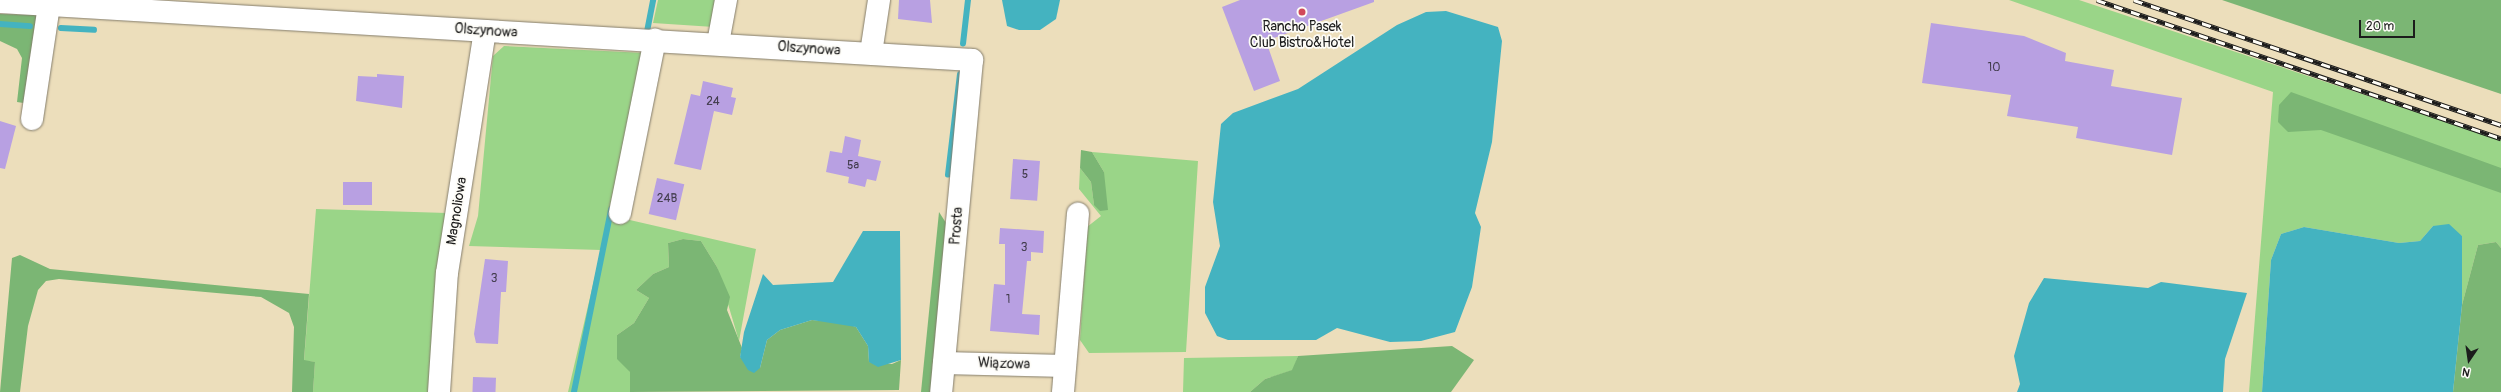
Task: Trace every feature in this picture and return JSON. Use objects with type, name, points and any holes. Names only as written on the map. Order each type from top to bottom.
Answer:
[{"type":"street","points":[[718,43],[726,0]]},
{"type":"street","points":[[871,53],[879,0]]},
{"type":"street","name":"Olszynowa","points":[[0,2],[485,31],[718,43],[972,60]]},
{"type":"street","points":[[32,119],[49,5]]},
{"type":"street","name":"Magnoliowa","points":[[439,392],[447,273],[485,31]]},
{"type":"street","points":[[620,213],[649,39]]},
{"type":"street","name":"Prosta","points":[[941,392],[972,60]]},
{"type":"street","points":[[1063,392],[1078,214]]},
{"type":"street","name":"Wiązowa","points":[[944,362],[1065,366]]},
{"type":"green space","points":[[658,0],[719,0],[714,27],[653,23]]},
{"type":"green space","points":[[2009,0],[2079,0],[2501,140],[2501,248],[2496,242],[2478,245],[2462,305],[2462,236],[2433,226],[2420,241],[2399,243],[2304,227],[2281,234],[2271,260],[2262,392],[2249,392],[2273,92]]},
{"type":"green space","points":[[2222,0],[2501,0],[2501,94]]},
{"type":"green space","points":[[0,14],[41,15],[30,104],[17,102],[22,58],[17,49],[0,41]]},
{"type":"green space","points":[[504,46],[645,53],[608,215],[756,249],[739,341],[717,267],[701,241],[683,239],[668,243],[669,267],[653,274],[636,290],[649,298],[634,323],[617,335],[630,372],[630,392],[568,392],[601,250],[469,246],[478,216],[493,56]]},
{"type":"green space","points":[[2291,92],[2501,168],[2501,193],[2321,130],[2288,132],[2278,122],[2279,105]]},
{"type":"green space","points":[[1081,150],[1092,152],[1104,172],[1108,210],[1100,211],[1094,205],[1091,182],[1080,168]]},
{"type":"green space","points":[[1092,152],[1198,161],[1186,352],[1089,353],[1080,340],[1087,227],[1101,216],[1079,189],[1080,168],[1091,182],[1094,205],[1104,172]]},
{"type":"green space","points":[[316,209],[447,213],[431,392],[313,392],[315,362],[304,361]]},
{"type":"green space","points":[[939,212],[948,226],[933,392],[921,392]]},
{"type":"green space","points":[[683,239],[701,241],[717,267],[730,297],[727,310],[742,348],[740,357],[760,368],[767,340],[780,330],[812,320],[845,323],[856,327],[868,346],[869,362],[892,364],[901,360],[899,390],[630,392],[630,372],[617,359],[617,335],[634,323],[649,298],[636,290],[653,274],[669,267],[668,243]]},
{"type":"green space","points":[[2496,242],[2501,248],[2501,392],[2453,392],[2462,305],[2478,245]]},
{"type":"green space","points":[[20,255],[50,269],[309,294],[304,360],[315,362],[313,392],[292,392],[294,327],[289,313],[261,297],[59,279],[46,281],[38,290],[28,326],[20,392],[0,392],[12,258]]},
{"type":"green space","points":[[1452,346],[1474,360],[1451,392],[1250,392],[1265,379],[1292,370],[1298,356]]},
{"type":"green space","points":[[1298,356],[1293,370],[1265,379],[1250,392],[1183,392],[1184,358]]},
{"type":"water","points":[[1002,0],[1060,0],[1056,19],[1040,30],[1019,30],[1007,26]]},
{"type":"water","points":[[1446,11],[1498,27],[1502,41],[1492,142],[1475,213],[1481,227],[1472,287],[1455,332],[1421,341],[1390,342],[1337,328],[1316,340],[1228,340],[1217,336],[1205,313],[1205,287],[1220,246],[1213,202],[1221,124],[1233,113],[1298,89],[1397,25],[1426,12]]},
{"type":"water","points":[[2449,224],[2462,236],[2462,305],[2453,392],[2262,392],[2271,260],[2281,234],[2304,227],[2399,243],[2420,241],[2433,226]]},
{"type":"water","points":[[863,231],[900,231],[901,360],[878,367],[869,362],[868,346],[856,327],[812,320],[780,330],[767,340],[760,368],[754,373],[748,370],[740,357],[744,332],[763,274],[773,285],[833,282]]},
{"type":"water","points":[[2044,278],[2148,288],[2161,282],[2247,293],[2225,359],[2223,392],[2017,392],[2020,384],[2014,356],[2029,303]]},
{"type":"building","points":[[899,0],[930,0],[932,23],[898,19]]},
{"type":"building","points":[[1240,0],[1374,0],[1374,2],[1266,41],[1280,81],[1254,91],[1222,7]]},
{"type":"building","points":[[1931,23],[2024,36],[2066,53],[2065,61],[2114,70],[2111,86],[2182,98],[2172,155],[2076,138],[2078,127],[2007,116],[2011,95],[1922,83]]},
{"type":"building","points":[[377,74],[404,76],[402,108],[356,101],[358,76],[377,77]]},
{"type":"building","points":[[703,81],[733,88],[731,97],[736,98],[732,115],[714,111],[701,170],[674,164],[691,94],[700,96]]},
{"type":"building","points":[[0,121],[16,126],[5,169],[0,168]]},
{"type":"building","points":[[845,136],[861,140],[858,156],[881,161],[876,181],[867,179],[865,187],[848,183],[849,177],[826,172],[830,151],[842,153]]},
{"type":"building","points":[[1013,159],[1040,161],[1037,201],[1010,199]]},
{"type":"building","points":[[657,178],[684,184],[676,220],[649,214]]},
{"type":"building","points":[[343,182],[372,182],[372,205],[343,205]]},
{"type":"building","points":[[1000,228],[1044,231],[1043,253],[1031,252],[1031,261],[1027,261],[1022,314],[1040,315],[1039,335],[990,331],[994,284],[1005,285],[1005,244],[999,244]]},
{"type":"building","points":[[485,259],[508,261],[506,292],[501,292],[498,344],[476,343],[474,334]]},
{"type":"building","points":[[473,377],[496,378],[495,392],[472,392]]},
{"type":"waterway","points":[[646,37],[653,0]]},
{"type":"waterway","points":[[963,44],[968,0]]},
{"type":"waterway","points":[[0,24],[30,26]]},
{"type":"waterway","points":[[61,28],[94,30]]},
{"type":"waterway","points":[[948,175],[960,75]]},
{"type":"waterway","points":[[574,392],[611,210]]},
{"type":"railway","points":[[2097,0],[2501,138]]},
{"type":"railway","points":[[2134,0],[2501,125]]},
{"type":"place","name":"Rancho Pasek Club Bistro&Hotel","points":[[1302,12]]}]
